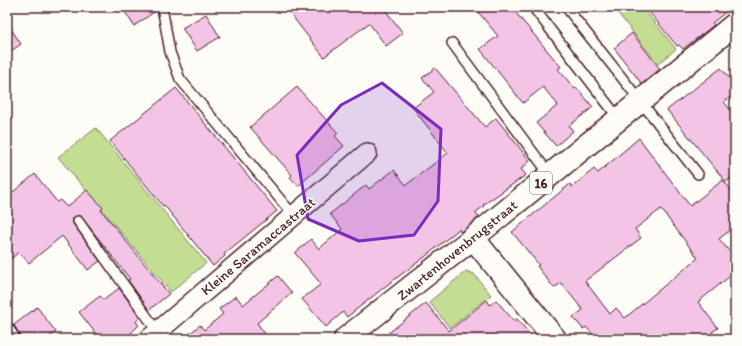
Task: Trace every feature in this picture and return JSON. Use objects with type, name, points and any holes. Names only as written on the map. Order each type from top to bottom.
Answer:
[{"type":"main road","name":"Zwartenhovenbrugstraat","points":[[345,339],[473,238],[735,24]]},
{"type":"main road","points":[[473,238],[555,339]]},
{"type":"street","name":"Kleine Saramaccastraat","points":[[153,335],[367,153]]},
{"type":"lane","points":[[162,7],[170,52],[180,79],[294,216]]},
{"type":"lane","points":[[533,7],[619,119]]},
{"type":"lane","points":[[566,7],[698,174]]},
{"type":"lane","points":[[452,43],[550,175]]},
{"type":"lane","points":[[78,221],[153,335]]},
{"type":"lane","points":[[7,326],[16,339]]},
{"type":"highlighted area","points":[[382,83],[441,129],[438,201],[414,235],[359,241],[308,219],[297,155],[341,105]]},
{"type":"green space","points":[[613,7],[642,7],[676,49],[658,64]]},
{"type":"green space","points":[[96,128],[206,263],[171,292],[58,157]]},
{"type":"green space","points":[[466,271],[474,274],[491,295],[450,328],[429,302]]},
{"type":"building","points":[[122,7],[156,7],[157,10],[134,26]]},
{"type":"building","points":[[285,7],[383,7],[403,33],[386,46],[369,23],[324,57]]},
{"type":"building","points":[[474,7],[511,7],[561,67],[558,69],[593,107],[569,126],[573,131],[556,146],[536,123],[558,105],[543,87],[523,103],[480,49],[498,36]]},
{"type":"building","points":[[645,7],[732,7],[712,23],[714,25],[683,49],[679,45],[677,46]]},
{"type":"building","points":[[206,14],[220,37],[197,51],[182,28]]},
{"type":"building","points":[[7,23],[21,44],[7,54]]},
{"type":"building","points":[[632,33],[660,69],[642,84],[614,48]]},
{"type":"building","points":[[435,68],[485,127],[496,118],[530,161],[521,169],[526,175],[483,205],[484,206],[475,213],[479,217],[461,232],[459,229],[347,317],[343,312],[326,327],[302,299],[321,284],[295,253],[311,239],[319,249],[342,229],[330,214],[366,185],[369,189],[394,170],[406,185],[448,153],[413,108],[434,92],[422,78]]},
{"type":"building","points":[[721,68],[735,85],[735,93],[724,102],[735,115],[735,175],[726,182],[667,110]]},
{"type":"building","points":[[297,87],[338,133],[335,136],[344,146],[298,186],[290,177],[292,175],[250,127]]},
{"type":"building","points":[[176,88],[277,211],[224,254],[225,256],[213,266],[110,141]]},
{"type":"building","points":[[639,138],[690,206],[723,180],[735,195],[735,226],[719,239],[735,258],[735,272],[698,302],[718,328],[712,332],[718,339],[597,339],[586,327],[583,329],[573,317],[583,310],[561,283],[554,288],[537,266],[539,265],[512,232],[570,184],[572,187],[594,169],[598,173]],"holes":[[[661,209],[698,258],[625,318],[616,308],[610,314],[585,281],[641,238],[635,229]]]},
{"type":"building","points":[[35,174],[57,202],[60,200],[67,207],[87,190],[103,208],[101,210],[169,294],[149,310],[128,280],[130,279],[80,215],[73,218],[73,224],[100,261],[88,270],[62,236],[29,263],[19,252],[7,262],[7,197]]},
{"type":"building","points":[[278,276],[292,293],[257,323],[269,339],[183,339],[200,325],[204,330],[223,314],[219,309],[236,296],[243,305]]},
{"type":"building","points":[[119,288],[140,317],[136,322],[139,325],[125,339],[100,339],[79,312],[100,296],[104,300]]},
{"type":"building","points":[[487,300],[490,305],[496,300],[514,321],[517,319],[534,339],[381,339],[426,303],[449,331]]},
{"type":"building","points":[[37,307],[56,332],[47,339],[22,339],[14,325]]}]
